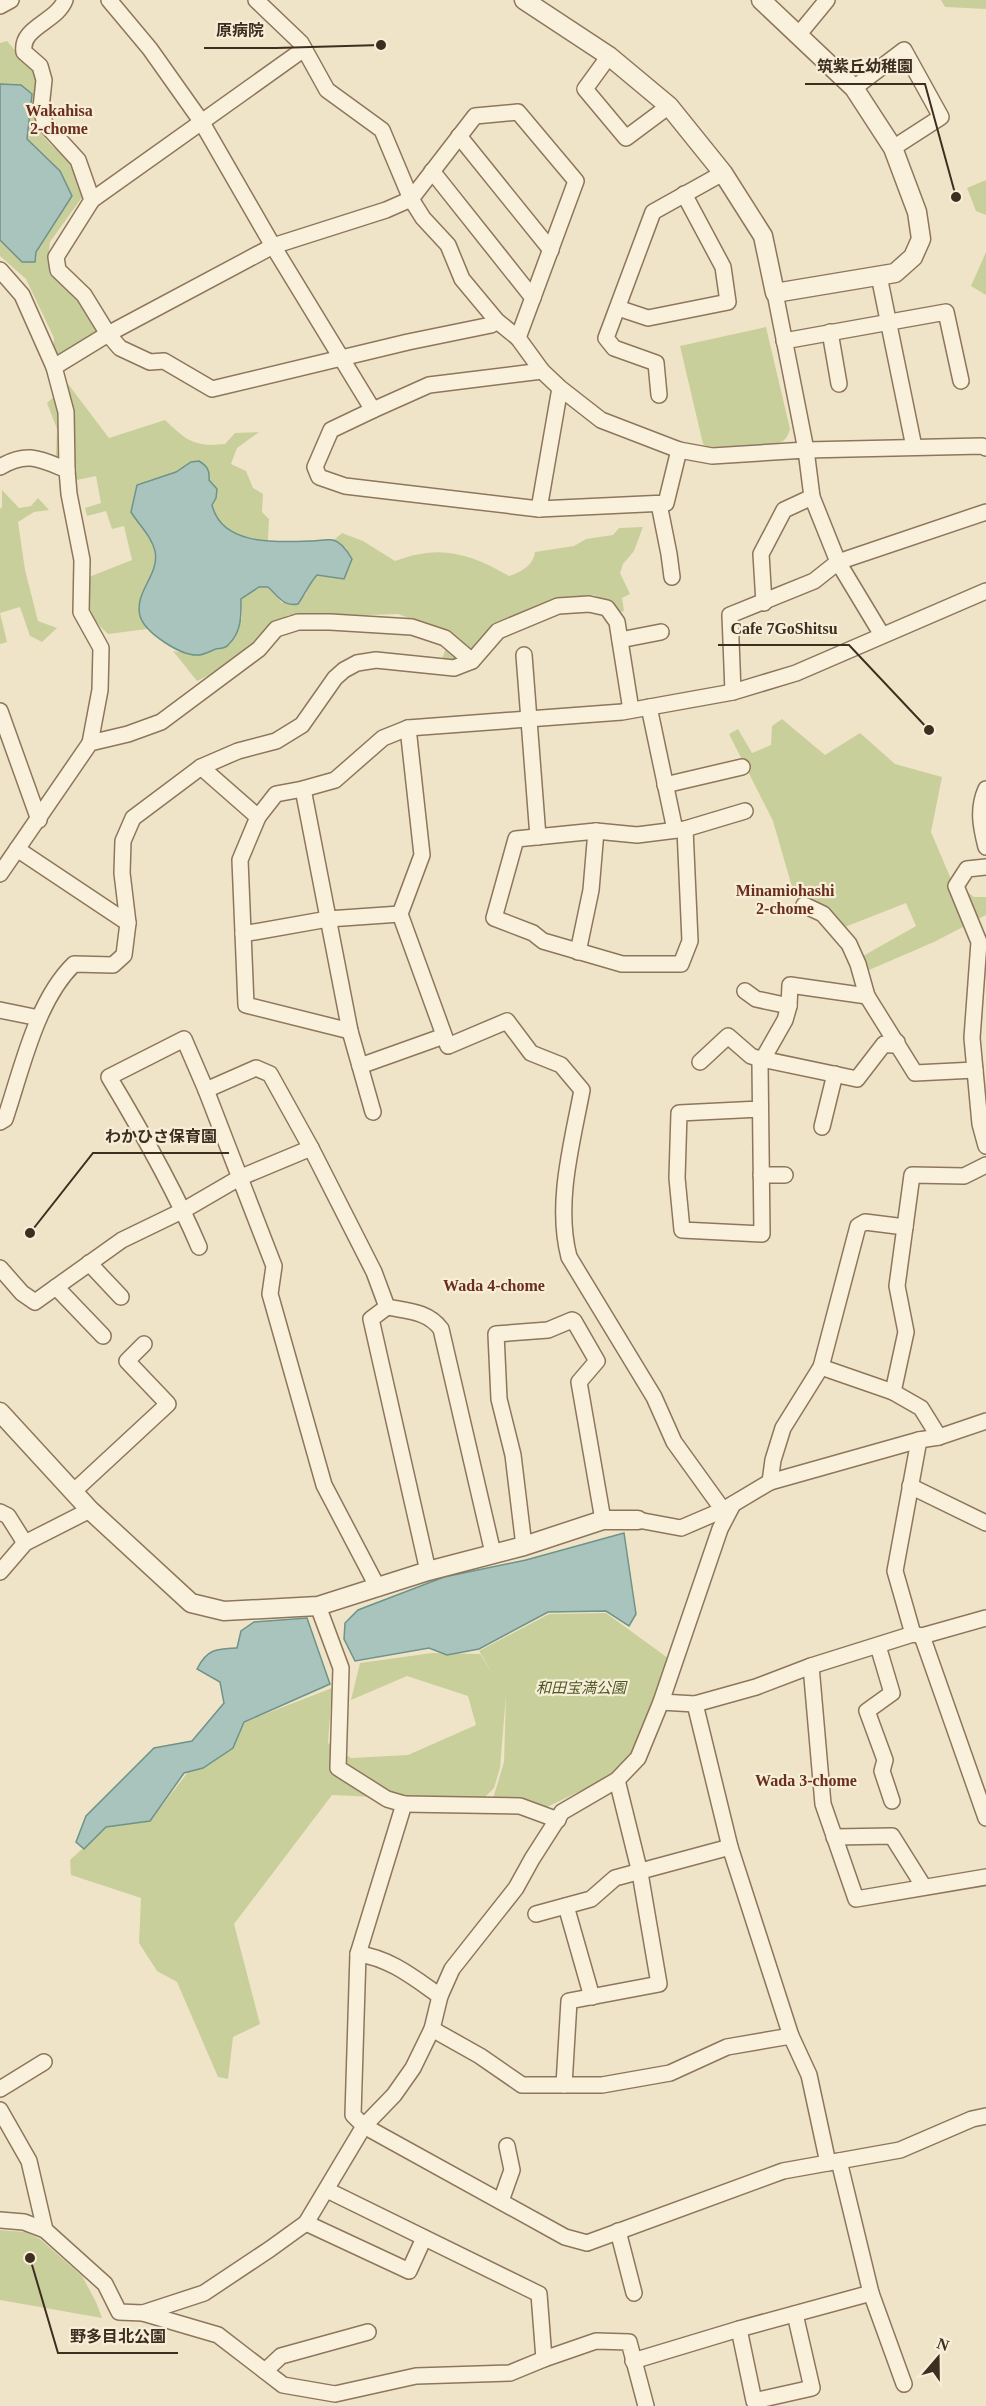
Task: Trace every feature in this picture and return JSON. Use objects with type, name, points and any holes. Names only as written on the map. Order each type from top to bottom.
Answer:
[{"type":"street","points":[[0,6],[11,0]]},
{"type":"street","points":[[65,0],[62,9],[27,36],[23,43],[24,52],[40,66],[44,80],[40,108],[45,124],[78,160],[92,200]]},
{"type":"street","points":[[109,0],[150,49],[201,121],[273,246],[373,410]]},
{"type":"street","points":[[256,0],[301,43],[327,90],[382,130],[411,200],[423,218],[448,245],[462,279],[497,321],[518,339],[542,371],[601,420],[679,450],[712,456],[806,450],[982,446],[986,448]]},
{"type":"street","points":[[524,0],[609,57],[669,106],[723,173],[763,236],[806,450],[813,497],[838,562],[882,634]]},
{"type":"street","points":[[761,0],[854,88],[894,148],[917,212],[921,238],[913,257],[895,273],[775,293]]},
{"type":"street","points":[[798,34],[827,0]]},
{"type":"street","points":[[304,49],[92,200],[56,257],[58,270],[84,295],[108,334],[120,348],[150,362],[164,362],[212,389],[491,325],[497,321]]},
{"type":"street","points":[[854,88],[904,50],[941,117],[894,148]]},
{"type":"street","points":[[609,57],[585,89],[626,138],[669,106]]},
{"type":"street","points":[[54,367],[108,334],[273,246],[411,200],[475,116],[518,112],[576,181],[518,339]]},
{"type":"street","points":[[459,136],[551,250]]},
{"type":"street","points":[[432,171],[533,298]]},
{"type":"street","points":[[659,395],[656,363],[614,348],[606,338],[653,212],[723,173]]},
{"type":"street","points":[[618,308],[648,318],[728,302],[723,267],[684,194]]},
{"type":"street","points":[[0,270],[22,295],[54,367],[66,412],[69,494],[82,560],[81,612],[100,648],[100,690],[90,743],[0,874]]},
{"type":"street","points":[[879,276],[914,447]]},
{"type":"street","points":[[784,341],[946,312],[961,381]]},
{"type":"street","points":[[830,332],[839,384]]},
{"type":"street","points":[[542,371],[429,386],[373,410],[331,430],[315,467],[319,477],[345,486],[539,509],[659,504],[666,503],[679,450]]},
{"type":"street","points":[[539,509],[560,388]]},
{"type":"street","points":[[0,467],[14,458],[35,457],[67,470]]},
{"type":"street","points":[[764,603],[761,554],[784,510],[813,497]]},
{"type":"street","points":[[659,504],[672,577]]},
{"type":"street","points":[[733,692],[730,615],[814,581],[838,562],[986,512]]},
{"type":"street","points":[[350,1031],[246,1005],[240,860],[258,818],[276,794],[335,780],[383,738],[408,728],[631,710],[733,692],[796,673],[986,591]]},
{"type":"street","points":[[0,1122],[5,1119],[39,1018],[64,973],[74,964],[113,964],[124,955],[128,923],[122,873],[123,841],[133,818],[201,767],[238,752],[276,741],[302,725],[335,678],[344,670],[357,663],[376,660],[454,668],[472,662],[498,631],[558,606],[589,604],[607,608],[617,622],[631,710]]},
{"type":"street","points":[[90,743],[128,734],[161,722],[259,649],[276,629],[298,622],[412,627],[445,638],[472,662]]},
{"type":"street","points":[[620,640],[661,632]]},
{"type":"street","points":[[524,655],[538,837]]},
{"type":"street","points":[[649,707],[665,785],[680,830],[690,941],[681,964],[622,964],[543,941],[533,933],[494,918],[516,839],[596,831],[637,835],[680,830],[745,811]]},
{"type":"street","points":[[0,711],[5,739],[39,820]]},
{"type":"street","points":[[408,728],[422,855],[400,914],[447,1046],[507,1021],[531,1053],[561,1065],[582,1090],[569,1165],[563,1218],[564,1239],[569,1257],[654,1397],[674,1442],[728,1507]]},
{"type":"street","points":[[201,767],[258,818]]},
{"type":"street","points":[[665,785],[742,767]]},
{"type":"street","points":[[303,789],[350,1031],[373,1112]]},
{"type":"street","points":[[986,789],[981,801],[981,826],[986,847]]},
{"type":"street","points":[[578,952],[591,890],[596,831]]},
{"type":"street","points":[[17,849],[128,923]]},
{"type":"street","points":[[986,867],[967,869],[956,886],[979,942],[972,1038],[981,1124],[986,1146]]},
{"type":"street","points":[[804,906],[823,914],[849,944],[858,964],[867,996],[915,1073],[975,1070]]},
{"type":"street","points":[[243,934],[328,919],[400,914]]},
{"type":"street","points":[[760,1109],[679,1113],[677,1178],[682,1230],[762,1234],[760,1109],[759,1075],[762,1059],[785,1020],[789,1006],[790,985],[867,996]]},
{"type":"street","points":[[745,991],[756,999],[789,1006]]},
{"type":"street","points":[[0,1010],[39,1018]]},
{"type":"street","points":[[360,1066],[444,1036]]},
{"type":"street","points":[[700,1062],[728,1036],[752,1056],[857,1079],[884,1044],[892,1045],[897,1042]]},
{"type":"street","points":[[199,1247],[184,1210],[109,1077],[184,1039],[207,1090],[274,1266],[270,1294],[324,1485],[378,1588]]},
{"type":"street","points":[[207,1090],[256,1068],[270,1074],[311,1148],[374,1272],[387,1306]]},
{"type":"street","points":[[822,1127],[835,1074]]},
{"type":"street","points":[[2,1276],[35,1302],[122,1240],[184,1210],[239,1178],[311,1148]]},
{"type":"street","points":[[893,1392],[906,1332],[897,1286],[912,1175],[964,1176],[986,1165]]},
{"type":"street","points":[[761,1175],[785,1175]]},
{"type":"street","points":[[770,1482],[773,1460],[783,1428],[821,1367],[858,1226],[865,1222],[905,1227]]},
{"type":"street","points":[[89,1263],[121,1297]]},
{"type":"street","points":[[56,1287],[103,1336]]},
{"type":"street","points":[[387,1306],[425,1315],[434,1320],[441,1329],[493,1552]]},
{"type":"street","points":[[387,1306],[371,1319],[428,1571]]},
{"type":"street","points":[[524,1546],[513,1455],[499,1399],[496,1334],[548,1330],[572,1320],[580,1331],[597,1361],[579,1382],[603,1520]]},
{"type":"street","points":[[73,1492],[168,1404],[127,1361],[144,1344]]},
{"type":"street","points":[[821,1367],[893,1392],[921,1408],[939,1437]]},
{"type":"street","points":[[0,1412],[90,1510],[191,1603],[224,1611],[318,1606],[493,1552],[524,1546],[603,1520],[638,1520],[681,1528],[728,1507],[770,1482],[919,1440],[939,1437],[986,1420]]},
{"type":"street","points":[[919,1440],[895,1571],[986,1818]]},
{"type":"street","points":[[910,1486],[986,1523]]},
{"type":"street","points":[[143,2313],[204,2293],[306,2223],[364,2126],[394,2095],[413,2068],[432,2029],[440,1996],[452,1969],[516,1888],[532,1858],[562,1812],[617,1780],[638,1758],[661,1702],[728,1507]]},
{"type":"street","points":[[0,1572],[25,1543],[90,1510]]},
{"type":"street","points":[[0,1512],[8,1516],[25,1543]]},
{"type":"street","points":[[318,1606],[341,1668],[338,1768],[387,1799],[404,1804],[519,1806],[558,1820]]},
{"type":"street","points":[[661,1702],[695,1704],[756,1687],[811,1666],[878,1646],[986,1618]]},
{"type":"street","points":[[878,1646],[892,1693],[867,1711],[885,1760],[882,1771],[892,1801]]},
{"type":"street","points":[[811,1666],[823,1804],[856,1899],[986,1877]]},
{"type":"street","points":[[695,1704],[730,1847],[791,2036],[809,2075],[871,2293],[904,2384]]},
{"type":"street","points":[[564,2085],[569,2001],[659,1984],[640,1873],[617,1780]]},
{"type":"street","points":[[404,1804],[358,1954],[353,2115],[364,2126],[565,2236],[587,2243],[783,2171],[900,2150],[972,2119],[986,2116]]},
{"type":"street","points":[[834,1837],[892,1836],[924,1887]]},
{"type":"street","points":[[536,1914],[591,1899],[615,1878],[730,1847]]},
{"type":"street","points":[[566,1906],[592,1996]]},
{"type":"street","points":[[358,1954],[376,1956],[404,1970],[440,1996]]},
{"type":"street","points":[[432,2029],[480,2056],[522,2085],[602,2085],[670,2073],[727,2047],[791,2036]]},
{"type":"street","points":[[0,2089],[44,2062]]},
{"type":"street","points":[[2,2116],[29,2161],[45,2230]]},
{"type":"street","points":[[501,2201],[512,2170],[507,2146]]},
{"type":"street","points":[[327,2190],[539,2294],[544,2359]]},
{"type":"street","points":[[0,2220],[24,2222],[45,2230],[105,2284],[119,2312],[143,2313],[218,2335],[283,2385],[335,2394],[416,2376],[510,2373],[596,2341],[629,2342],[646,2406]]},
{"type":"street","points":[[306,2223],[409,2271],[424,2238]]},
{"type":"street","points":[[618,2231],[634,2293]]},
{"type":"street","points":[[633,2361],[871,2293]]},
{"type":"street","points":[[739,2329],[754,2401],[812,2388],[795,2314]]},
{"type":"street","points":[[264,2371],[281,2356],[368,2332]]},
{"type":"green space","points":[[941,0],[986,0],[986,9],[945,7]]},
{"type":"green space","points":[[7,41],[36,75],[35,119],[39,131],[68,160],[83,196],[50,242],[48,260],[63,280],[81,296],[100,333],[60,359],[53,351],[54,338],[26,279],[0,256],[0,43]]},
{"type":"green space","points":[[986,180],[986,215],[976,211],[967,188]]},
{"type":"green space","points":[[986,252],[986,295],[971,286]]},
{"type":"green space","points":[[766,327],[790,429],[788,435],[783,441],[768,445],[707,447],[703,444],[680,346]]},
{"type":"green space","points":[[68,384],[109,438],[165,420],[185,438],[198,443],[225,444],[235,433],[259,432],[237,448],[231,464],[246,471],[253,488],[263,494],[262,512],[269,519],[268,540],[147,629],[108,634],[92,615],[87,594],[89,577],[132,560],[124,526],[112,529],[106,511],[87,516],[85,508],[101,503],[96,476],[72,481],[73,459],[56,456],[57,429],[47,403]]},
{"type":"green space","points":[[2,490],[19,508],[31,506],[38,498],[49,510],[34,512],[18,522],[25,570],[38,621],[57,628],[42,642],[30,636],[20,607],[0,613]]},
{"type":"green space","points":[[643,527],[634,551],[623,564],[620,573],[630,594],[622,598],[624,611],[618,613],[612,604],[594,595],[556,598],[493,623],[472,652],[454,661],[442,659],[451,634],[398,614],[288,615],[217,671],[197,681],[173,651],[199,655],[227,647],[242,618],[241,599],[259,587],[268,587],[282,603],[306,594],[310,582],[317,575],[344,579],[352,559],[346,548],[334,540],[342,533],[363,541],[395,561],[440,552],[467,557],[509,576],[526,568],[535,552],[574,546],[586,539],[613,535],[619,528]]},
{"type":"green space","points":[[0,613],[7,642],[0,644]]},
{"type":"green space","points":[[782,719],[825,755],[860,733],[895,764],[942,777],[931,832],[951,879],[974,897],[986,897],[986,915],[934,942],[869,970],[863,956],[916,926],[906,903],[845,927],[823,919],[794,894],[773,821],[729,734],[738,729],[752,753],[771,745],[772,726]]},
{"type":"green space","name":"和田宝満公園","points":[[606,1613],[672,1661],[635,1755],[607,1778],[545,1808],[492,1802],[504,1762],[506,1695],[500,1768],[494,1788],[480,1802],[332,1795],[234,1924],[260,2024],[233,2037],[228,2079],[218,2077],[177,1982],[157,1971],[139,1943],[141,1898],[71,1875],[70,1860],[106,1827],[150,1821],[188,1772],[203,1768],[233,1748],[244,1722],[332,1688],[328,1743],[351,1758],[408,1755],[476,1725],[468,1696],[407,1676],[351,1700],[360,1663],[432,1653],[480,1654],[493,1674],[479,1651],[549,1614]]},
{"type":"green space","points":[[0,2230],[25,2232],[40,2239],[82,2276],[102,2318],[0,2300]]},
{"type":"water","points":[[0,84],[21,85],[32,94],[27,139],[60,171],[72,196],[36,252],[35,262],[22,262],[0,240]]},
{"type":"water","points":[[199,461],[207,469],[209,480],[217,489],[212,505],[218,518],[227,528],[238,535],[266,541],[333,540],[347,550],[352,559],[344,579],[317,575],[298,604],[288,604],[268,587],[259,587],[241,599],[240,624],[233,640],[225,647],[198,655],[173,648],[143,623],[139,607],[156,560],[155,551],[148,536],[131,512],[137,485],[176,472],[191,462]]},
{"type":"water","points":[[624,1533],[636,1614],[629,1626],[606,1611],[548,1612],[479,1649],[447,1655],[429,1648],[355,1661],[344,1639],[345,1623],[358,1610],[444,1577],[526,1560]]},
{"type":"water","points":[[307,1618],[330,1684],[244,1722],[233,1748],[203,1768],[184,1773],[150,1821],[106,1827],[84,1849],[76,1842],[86,1816],[154,1748],[192,1741],[224,1703],[220,1682],[197,1669],[205,1657],[213,1651],[237,1648],[241,1631],[254,1622]]},
{"type":"place","name":"原病院","points":[[381,45]]},
{"type":"place","name":"筑紫丘幼稚園","points":[[956,197]]},
{"type":"place","name":"Cafe 7GoShitsu","points":[[929,730]]},
{"type":"place","name":"わかひさ保育園","points":[[30,1233]]},
{"type":"place","name":"野多目北公園","points":[[30,2258]]},
{"type":"district","name":"Wakahisa 2-chome","points":[[59,119]]},
{"type":"district","name":"Minamiohashi 2-chome","points":[[785,899]]},
{"type":"district","name":"Wada 4-chome","points":[[494,1285]]},
{"type":"district","name":"Wada 3-chome","points":[[806,1780]]}]
